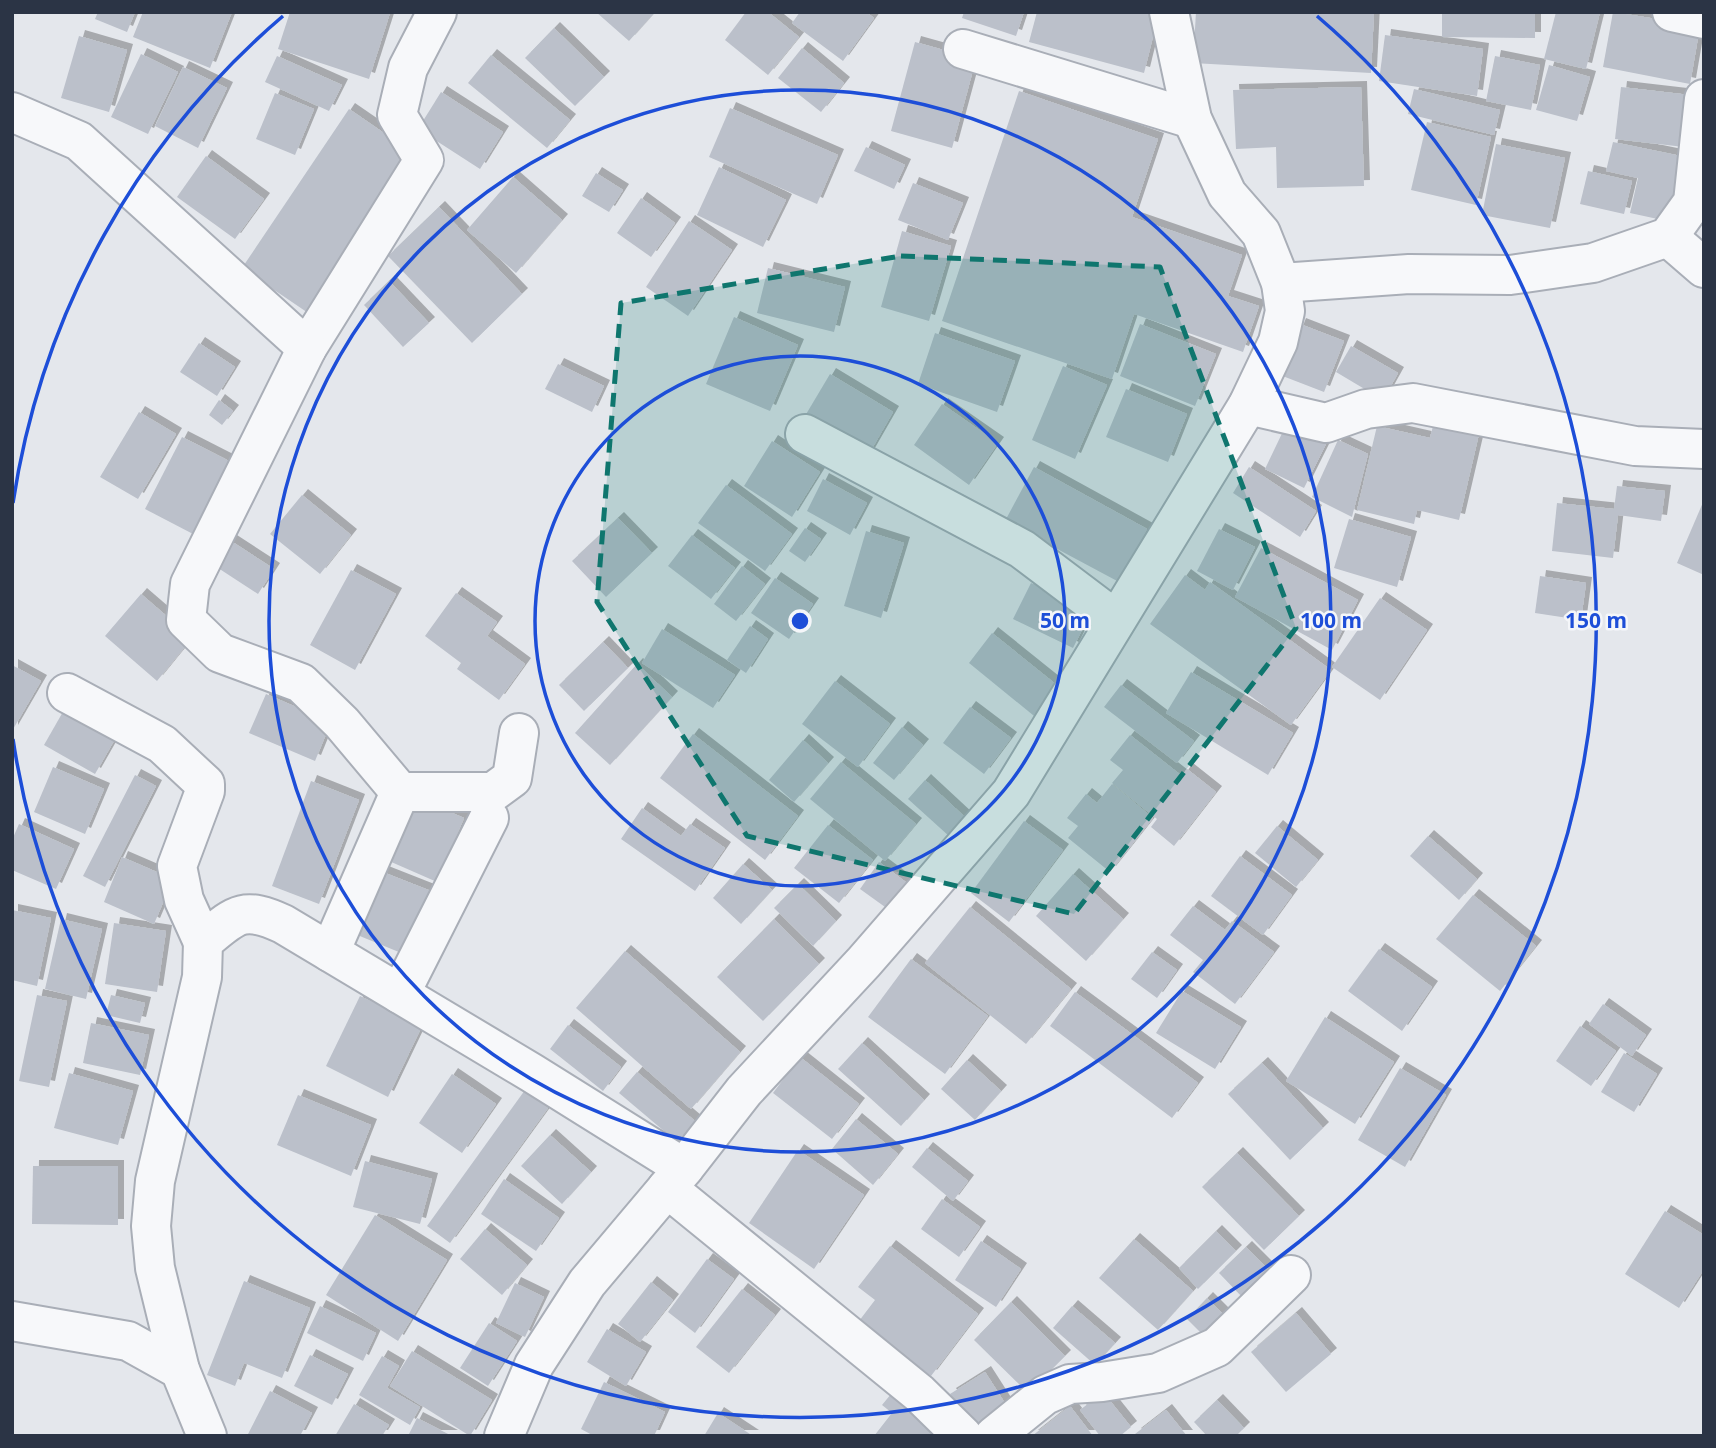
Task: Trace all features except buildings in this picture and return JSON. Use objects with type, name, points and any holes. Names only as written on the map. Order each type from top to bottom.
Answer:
[{"type":"street","points":[[437,12],[408,68],[397,115],[424,160],[307,348],[190,584],[186,620],[220,653],[301,683],[342,723],[400,792],[493,792],[512,778],[520,733]]},
{"type":"street","points":[[504,1436],[534,1365],[587,1283],[744,1091],[864,962],[1011,793],[1248,405],[1278,342],[1285,312],[1281,283],[1261,233],[1227,194],[1192,119],[1169,12]]},
{"type":"street","points":[[1672,12],[1704,19]]},
{"type":"street","points":[[963,49],[1192,119]]},
{"type":"street","points":[[1281,283],[1409,274],[1510,275],[1593,263],[1668,237],[1693,202],[1704,99]]},
{"type":"street","points":[[12,111],[79,141],[307,348]]},
{"type":"street","points":[[1668,237],[1704,268]]},
{"type":"street","points":[[1248,405],[1326,423],[1366,409],[1413,403],[1635,446],[1704,449]]},
{"type":"street","points":[[805,434],[1022,549],[1116,620]]},
{"type":"street","points":[[67,693],[162,744],[205,784],[205,791],[177,866],[184,900],[203,943],[202,977],[155,1181],[151,1226],[155,1268],[180,1370],[207,1436]]},
{"type":"street","points":[[330,952],[400,792]]},
{"type":"street","points":[[400,994],[489,818]]},
{"type":"street","points":[[203,943],[232,918],[258,913],[400,994],[675,1178],[919,1392],[963,1436]]},
{"type":"street","points":[[994,1436],[1045,1395],[1070,1384],[1158,1373],[1217,1347],[1291,1275]]},
{"type":"street","points":[[12,1321],[128,1341],[180,1370]]},
{"type":"highlighted area","points":[[901,256],[1160,267],[1296,628],[1074,914],[747,836],[597,602],[621,303]]}]
